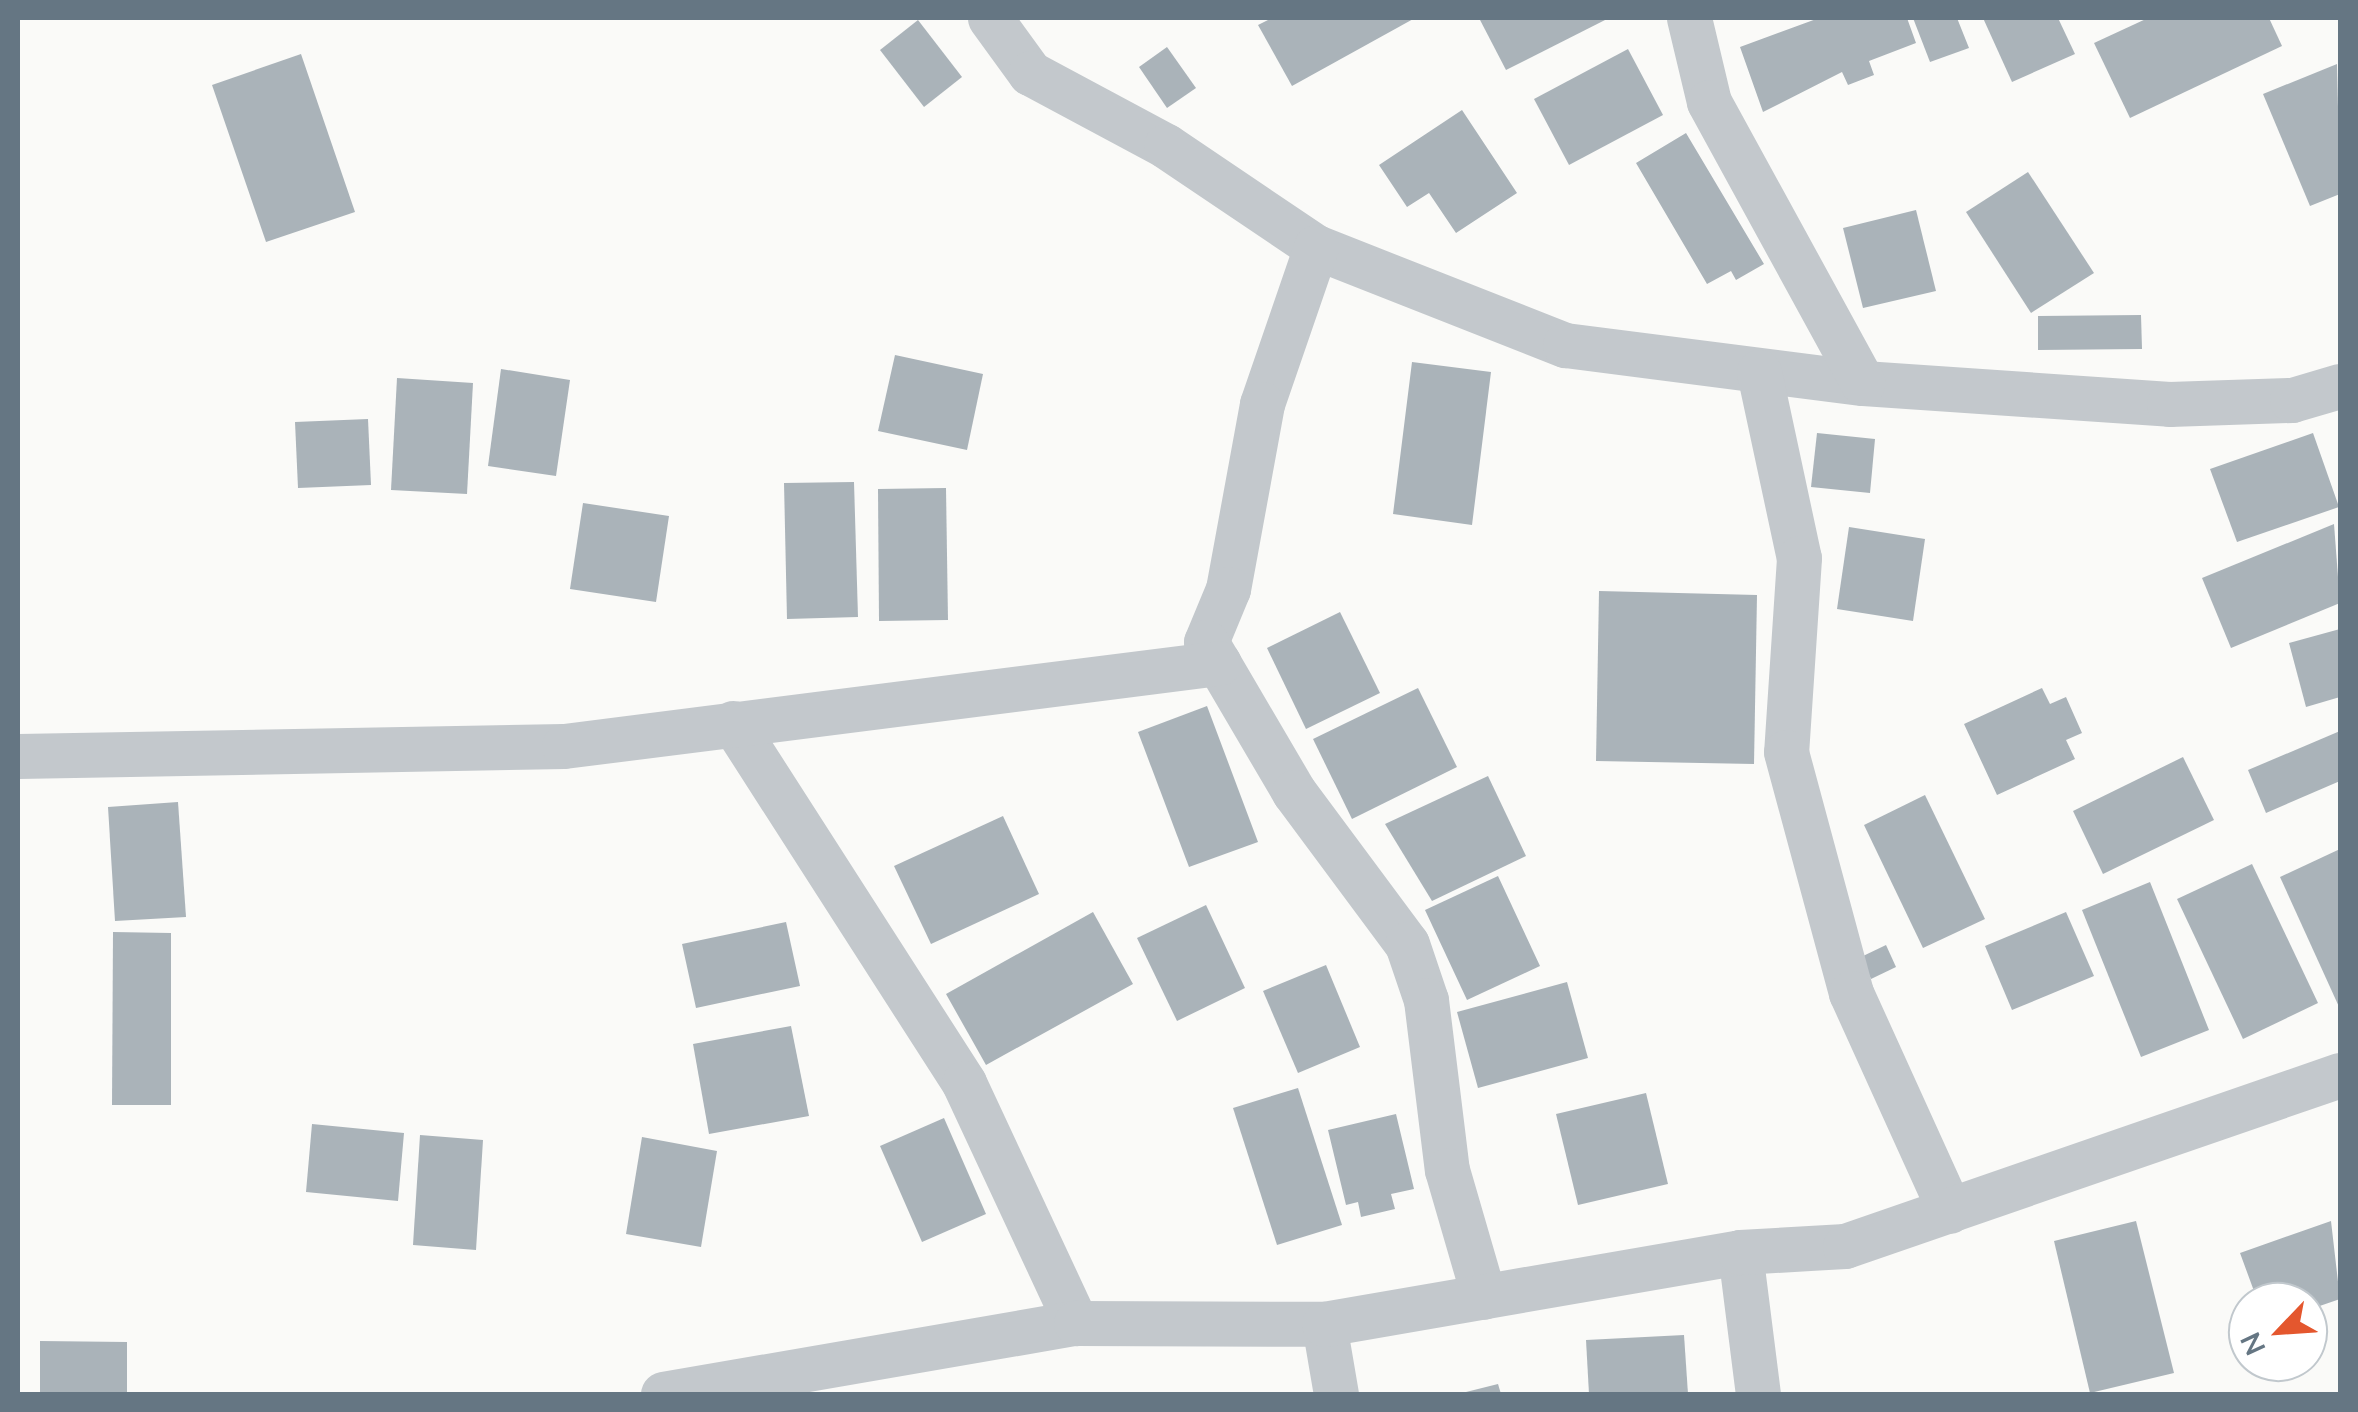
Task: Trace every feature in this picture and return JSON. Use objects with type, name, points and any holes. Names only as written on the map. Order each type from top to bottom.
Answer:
[{"type":"street","points":[[990,18],[1030,74],[1166,146],[1316,247],[1565,345],[1863,383],[2169,404],[2292,400],[2340,386]]},
{"type":"street","points":[[1688,18],[1709,102],[1863,383]]},
{"type":"street","points":[[1316,247],[1262,404],[1228,588],[1206,642],[1294,792],[1407,944],[1426,1000],[1447,1170],[1484,1297]]},
{"type":"street","points":[[1759,372],[1799,558],[1786,752],[1851,994],[1950,1211]]},
{"type":"street","points":[[18,756],[564,746],[1218,663]]},
{"type":"street","points":[[733,723],[964,1082],[1076,1322]]},
{"type":"street","points":[[662,1394],[1076,1322],[1324,1324],[1740,1252],[1845,1246],[2340,1075]]},
{"type":"street","points":[[1740,1252],[1758,1394]]},
{"type":"street","points":[[1324,1324],[1336,1394]]},
{"type":"building","points":[[1272,18],[1415,18],[1292,86],[1258,25]]},
{"type":"building","points":[[1479,18],[1609,18],[1506,70]]},
{"type":"building","points":[[1819,18],[1907,18],[1916,43],[1869,61],[1874,75],[1848,85],[1842,72],[1763,112],[1740,47]]},
{"type":"building","points":[[1913,18],[1957,18],[1969,48],[1930,62]]},
{"type":"building","points":[[1983,18],[2058,18],[2075,54],[2012,82]]},
{"type":"building","points":[[2148,18],[2269,18],[2282,46],[2130,118],[2094,43]]},
{"type":"building","points":[[918,20],[962,77],[924,107],[880,50]]},
{"type":"building","points":[[1167,47],[1196,88],[1167,108],[1139,67]]},
{"type":"building","points":[[1628,49],[1663,115],[1569,165],[1534,99]]},
{"type":"building","points":[[301,54],[355,212],[266,242],[212,85]]},
{"type":"building","points":[[2337,64],[2340,194],[2310,206],[2263,94]]},
{"type":"building","points":[[1462,110],[1517,193],[1456,233],[1429,193],[1407,207],[1379,165]]},
{"type":"building","points":[[1686,133],[1764,264],[1736,280],[1731,271],[1707,284],[1636,163]]},
{"type":"building","points":[[2028,172],[2094,273],[2031,313],[1966,212]]},
{"type":"building","points":[[1916,210],[1936,291],[1863,308],[1843,228]]},
{"type":"building","points":[[2141,315],[2142,349],[2038,350],[2038,316]]},
{"type":"building","points":[[895,355],[983,374],[967,450],[878,431]]},
{"type":"building","points":[[1412,362],[1491,372],[1472,525],[1393,514]]},
{"type":"building","points":[[501,369],[570,380],[556,476],[488,466]]},
{"type":"building","points":[[397,378],[473,383],[467,494],[391,490]]},
{"type":"building","points":[[368,419],[371,485],[298,488],[295,422]]},
{"type":"building","points":[[1817,433],[1875,439],[1870,493],[1811,487]]},
{"type":"building","points":[[2313,433],[2339,507],[2237,542],[2210,469]]},
{"type":"building","points":[[854,482],[858,617],[787,619],[784,483]]},
{"type":"building","points":[[946,488],[948,620],[879,621],[878,489]]},
{"type":"building","points":[[583,503],[669,516],[656,602],[570,589]]},
{"type":"building","points":[[2334,524],[2340,603],[2231,648],[2202,578]]},
{"type":"building","points":[[1849,527],[1925,539],[1913,621],[1837,609]]},
{"type":"building","points":[[1599,591],[1757,595],[1754,764],[1596,761]]},
{"type":"building","points":[[1340,612],[1380,693],[1306,729],[1267,648]]},
{"type":"building","points":[[2340,629],[2340,697],[2306,707],[2289,643]]},
{"type":"building","points":[[1418,688],[1457,767],[1352,819],[1313,739]]},
{"type":"building","points":[[2042,688],[2050,704],[2066,697],[2082,733],[2066,740],[2075,759],[1997,795],[1964,724]]},
{"type":"building","points":[[1207,706],[1258,842],[1189,867],[1138,732]]},
{"type":"building","points":[[2340,731],[2340,781],[2266,813],[2248,770]]},
{"type":"building","points":[[2183,757],[2214,820],[2103,874],[2073,811]]},
{"type":"building","points":[[1488,776],[1526,856],[1432,901],[1385,824]]},
{"type":"building","points":[[1925,795],[1985,919],[1923,948],[1864,825]]},
{"type":"building","points":[[178,802],[186,917],[115,921],[108,807]]},
{"type":"building","points":[[1003,816],[1039,894],[931,944],[894,866]]},
{"type":"building","points":[[2340,849],[2340,1009],[2280,877]]},
{"type":"building","points":[[2252,864],[2318,1003],[2243,1039],[2177,899]]},
{"type":"building","points":[[1498,876],[1540,966],[1467,1000],[1425,910]]},
{"type":"building","points":[[2150,882],[2209,1030],[2141,1057],[2082,910]]},
{"type":"building","points":[[1206,905],[1245,988],[1177,1021],[1137,938]]},
{"type":"building","points":[[1093,912],[1133,984],[986,1065],[946,994]]},
{"type":"building","points":[[2066,912],[2094,976],[2012,1010],[1985,946]]},
{"type":"building","points":[[786,922],[800,986],[696,1008],[682,944]]},
{"type":"building","points":[[113,932],[171,933],[171,1105],[112,1105]]},
{"type":"building","points":[[1886,945],[1896,967],[1871,979],[1861,957]]},
{"type":"building","points":[[1326,965],[1360,1047],[1298,1073],[1263,991]]},
{"type":"building","points":[[1567,982],[1588,1058],[1478,1088],[1457,1012]]},
{"type":"building","points":[[791,1026],[809,1116],[709,1134],[693,1044]]},
{"type":"building","points":[[1298,1088],[1342,1225],[1277,1245],[1233,1108]]},
{"type":"building","points":[[1646,1093],[1668,1184],[1578,1205],[1556,1114]]},
{"type":"building","points":[[1396,1114],[1414,1189],[1391,1194],[1395,1209],[1361,1217],[1358,1202],[1346,1205],[1328,1130]]},
{"type":"building","points":[[944,1118],[986,1214],[922,1242],[880,1146]]},
{"type":"building","points":[[312,1124],[404,1133],[398,1201],[306,1192]]},
{"type":"building","points":[[420,1135],[483,1140],[476,1250],[413,1245]]},
{"type":"building","points":[[642,1137],[717,1151],[701,1247],[626,1234]]},
{"type":"building","points":[[2136,1221],[2174,1373],[2090,1393],[2054,1241]]},
{"type":"building","points":[[2331,1221],[2340,1299],[2328,1303],[2328,1282],[2251,1282],[2240,1253]]},
{"type":"building","points":[[1684,1335],[1688,1394],[1589,1394],[1586,1340]]},
{"type":"building","points":[[40,1341],[127,1342],[127,1394],[40,1394]]},
{"type":"building","points":[[1498,1384],[1501,1394],[1462,1394],[1462,1393]]}]
